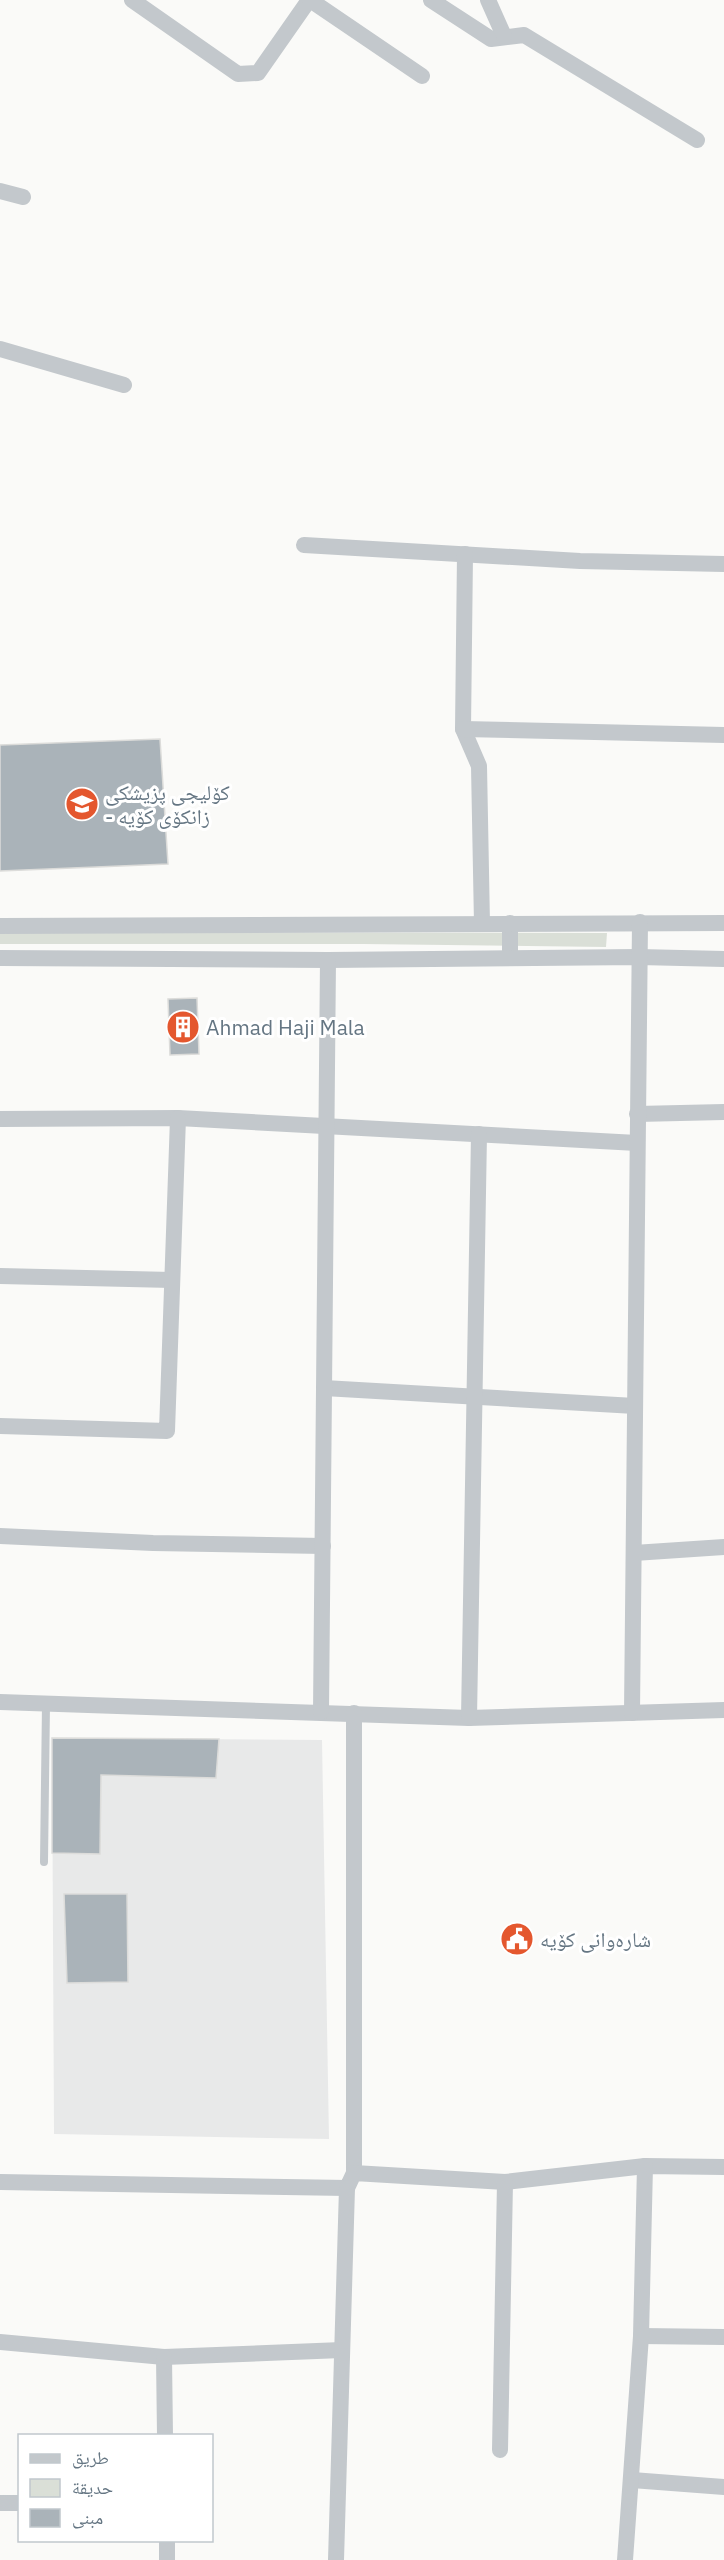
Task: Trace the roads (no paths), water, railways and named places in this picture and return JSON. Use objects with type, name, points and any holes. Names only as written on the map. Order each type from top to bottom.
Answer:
[{"type":"street","points":[[132,0],[238,74],[249,75],[258,73],[310,0],[422,76]]},
{"type":"street","points":[[431,0],[491,39],[524,35],[697,140]]},
{"type":"street","points":[[488,0],[504,36]]},
{"type":"street","points":[[0,191],[23,197]]},
{"type":"street","points":[[0,349],[124,385]]},
{"type":"street","points":[[304,545],[580,561],[724,564]]},
{"type":"street","points":[[465,554],[463,729],[479,766],[482,924]]},
{"type":"street","points":[[463,729],[724,735]]},
{"type":"street","points":[[632,1713],[640,922]]},
{"type":"street","points":[[510,923],[510,957]]},
{"type":"street","points":[[0,926],[724,923]]},
{"type":"street","points":[[0,958],[328,960],[639,957],[724,959]]},
{"type":"street","points":[[321,1712],[328,960]]},
{"type":"street","points":[[637,1114],[724,1112]]},
{"type":"street","points":[[0,1119],[178,1118],[637,1143]]},
{"type":"street","points":[[0,1426],[168,1431],[178,1118]]},
{"type":"street","points":[[469,1718],[479,1134]]},
{"type":"street","points":[[0,1276],[172,1280]]},
{"type":"street","points":[[324,1388],[635,1406]]},
{"type":"street","points":[[0,1536],[153,1543],[323,1546]]},
{"type":"street","points":[[634,1553],[724,1547]]},
{"type":"street","points":[[0,1702],[469,1718],[724,1710]]},
{"type":"street","points":[[336,2560],[350,2180],[354,1713]]},
{"type":"street","points":[[0,2182],[350,2180],[505,2182],[645,2166],[724,2167]]},
{"type":"street","points":[[625,2560],[641,2336],[645,2166]]},
{"type":"street","points":[[500,2450],[505,2182]]},
{"type":"street","points":[[641,2336],[724,2337]]},
{"type":"street","points":[[0,2342],[164,2357],[342,2350]]},
{"type":"street","points":[[164,2357],[165,2434]]},
{"type":"street","points":[[632,2480],[724,2487]]},
{"type":"street","points":[[0,2498],[0,2503],[18,2503]]},
{"type":"street","points":[[166,2542],[167,2560]]},
{"type":"lane","points":[[44,1862],[46,1704]]},
{"type":"place","name":"کۆلیجی پزیشکی - زانکۆی کۆیە","points":[[82,804]]},
{"type":"place","name":"Ahmad Haji Mala","points":[[183,1027]]},
{"type":"place","name":"شارەوانی کۆیە","points":[[517,1939]]}]
